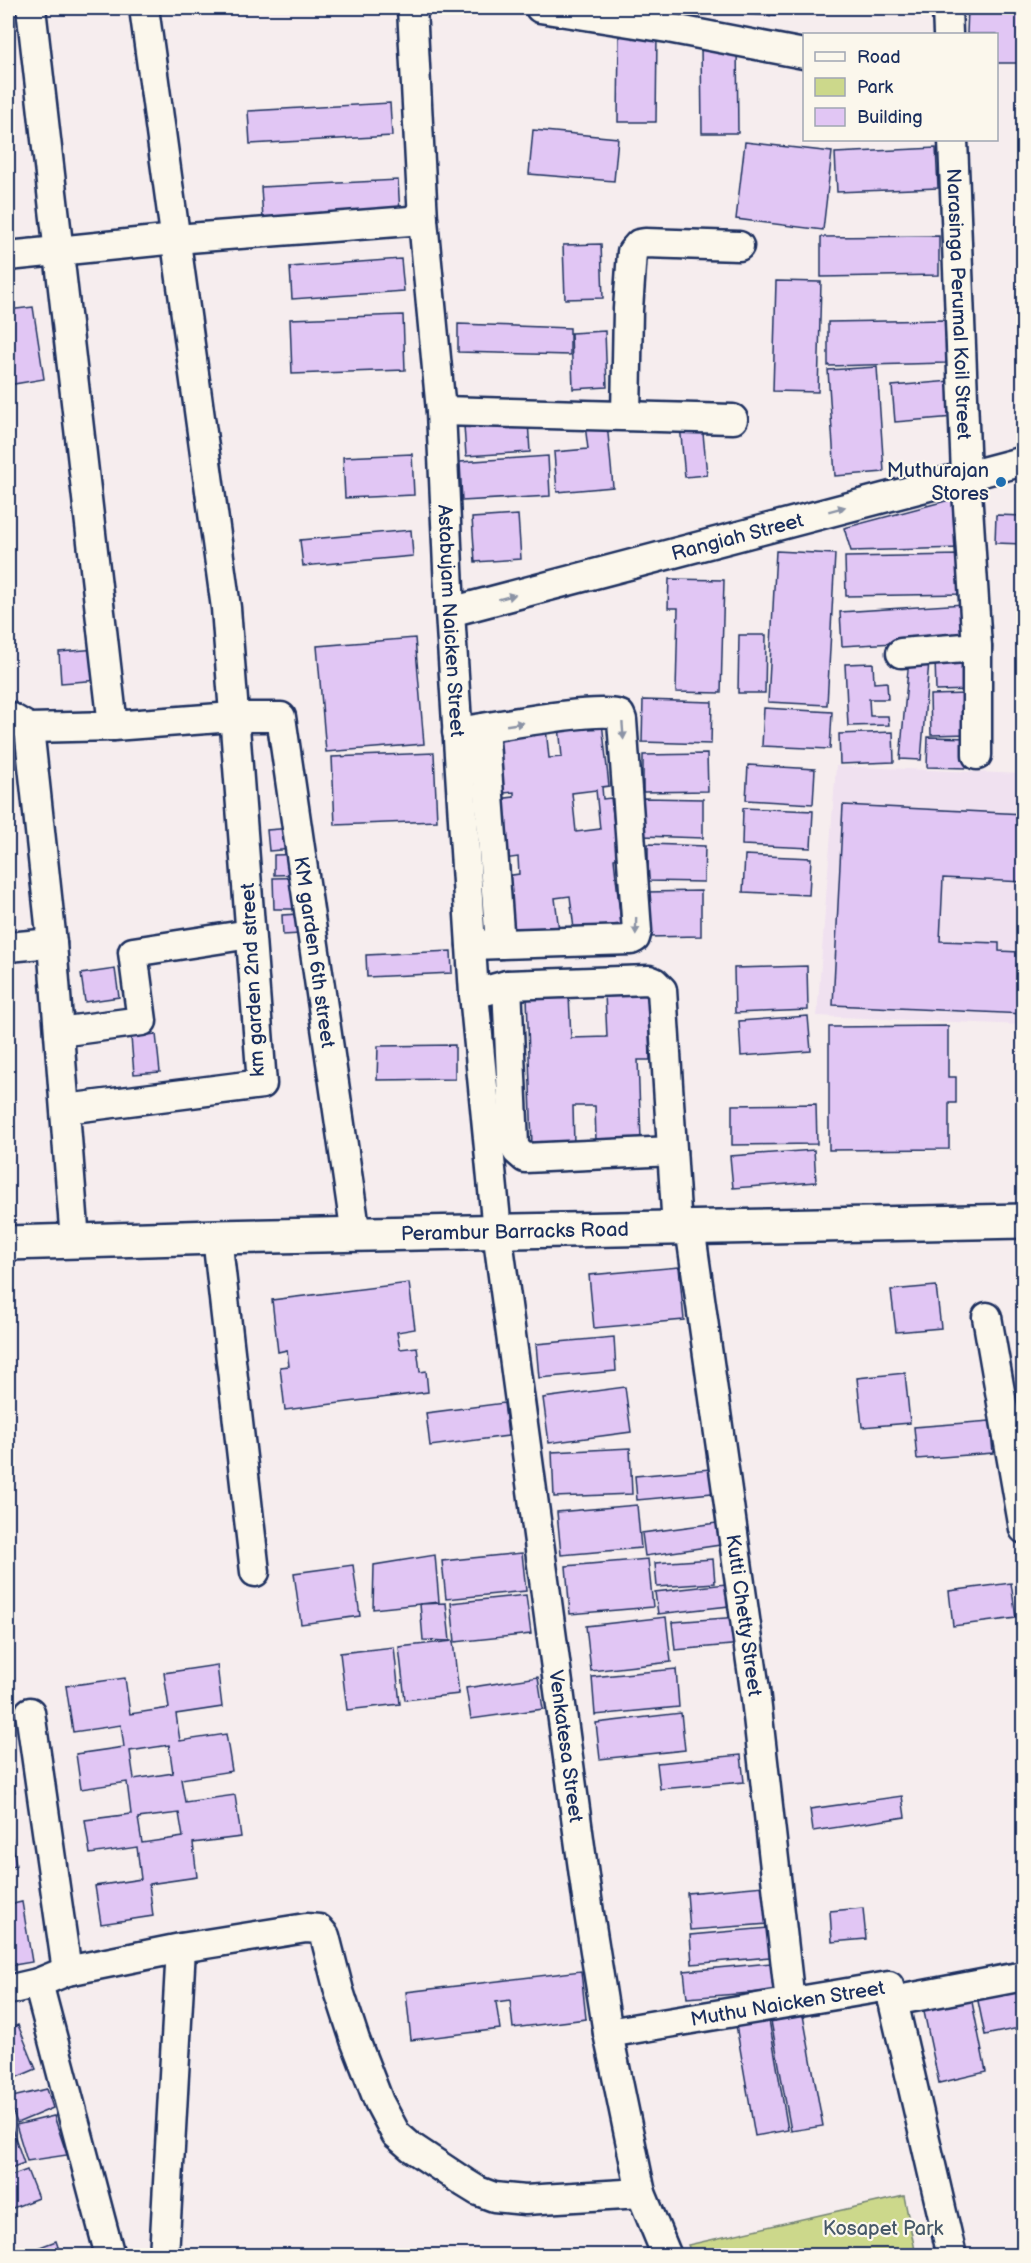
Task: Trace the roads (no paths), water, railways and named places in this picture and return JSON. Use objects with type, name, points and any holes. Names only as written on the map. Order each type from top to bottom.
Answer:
[{"type":"main road","name":"Perambur Barracks Road","points":[[8,1244],[218,1237],[1023,1221]]},
{"type":"street","points":[[31,8],[113,726]]},
{"type":"street","name":"km garden 2nd street","points":[[66,1109],[262,1084],[226,608],[144,8]]},
{"type":"street","name":"Astabujam Naicken Street","points":[[412,8],[423,220],[441,411],[450,612],[471,730],[471,945],[497,1231]]},
{"type":"street","points":[[540,8],[668,28],[803,54]]},
{"type":"street","points":[[947,8],[948,33]]},
{"type":"street","name":"Narasinga Perumal Koil Street","points":[[953,141],[966,475],[977,647],[977,755]]},
{"type":"street","points":[[8,256],[176,239],[423,220]]},
{"type":"street","points":[[626,415],[628,309],[632,252],[635,247],[645,243],[739,246]]},
{"type":"street","points":[[441,411],[733,419]]},
{"type":"street","name":"Rangiah Street","points":[[450,612],[1023,461]]},
{"type":"street","points":[[901,653],[977,647]]},
{"type":"street","points":[[471,945],[622,941],[635,938],[637,932],[620,715],[606,712],[471,730],[500,944]]},
{"type":"street","points":[[75,1241],[52,943],[18,722],[113,726],[233,717]]},
{"type":"street","name":"KM garden 6th street","points":[[233,717],[281,717],[356,1235]]},
{"type":"street","points":[[59,1032],[142,1021],[133,952],[250,934]]},
{"type":"street","points":[[8,947],[52,943]]},
{"type":"street","name":"Kutti Chetty Street","points":[[474,994],[507,985],[649,980],[662,990],[672,1151],[755,1690],[790,2002]]},
{"type":"street","points":[[507,985],[514,1145],[517,1151],[525,1158],[672,1151]]},
{"type":"street","name":"Venkatesa Street","points":[[497,1231],[608,2033],[641,2193],[667,2256]]},
{"type":"street","points":[[218,1237],[255,1572]]},
{"type":"street","points":[[987,1317],[1023,1529]]},
{"type":"street","points":[[30,1712],[68,1971]]},
{"type":"street","points":[[8,1990],[38,1983],[68,1971],[181,1948],[306,1928],[319,1929],[325,1936],[339,1991],[379,2102],[396,2134],[411,2147],[465,2184],[495,2196],[525,2200],[641,2193]]},
{"type":"street","points":[[164,2256],[181,1948]]},
{"type":"street","name":"Muthu Naicken Street","points":[[608,2033],[889,1986],[892,2001],[1023,1976]]},
{"type":"street","points":[[38,1983],[110,2256]]},
{"type":"street","points":[[892,2001],[952,2256]]},
{"type":"place","name":"Muthurajan Stores","points":[[1001,482]]},
{"type":"park label","name":"Kosapet Park","points":[[883,2228]]}]
